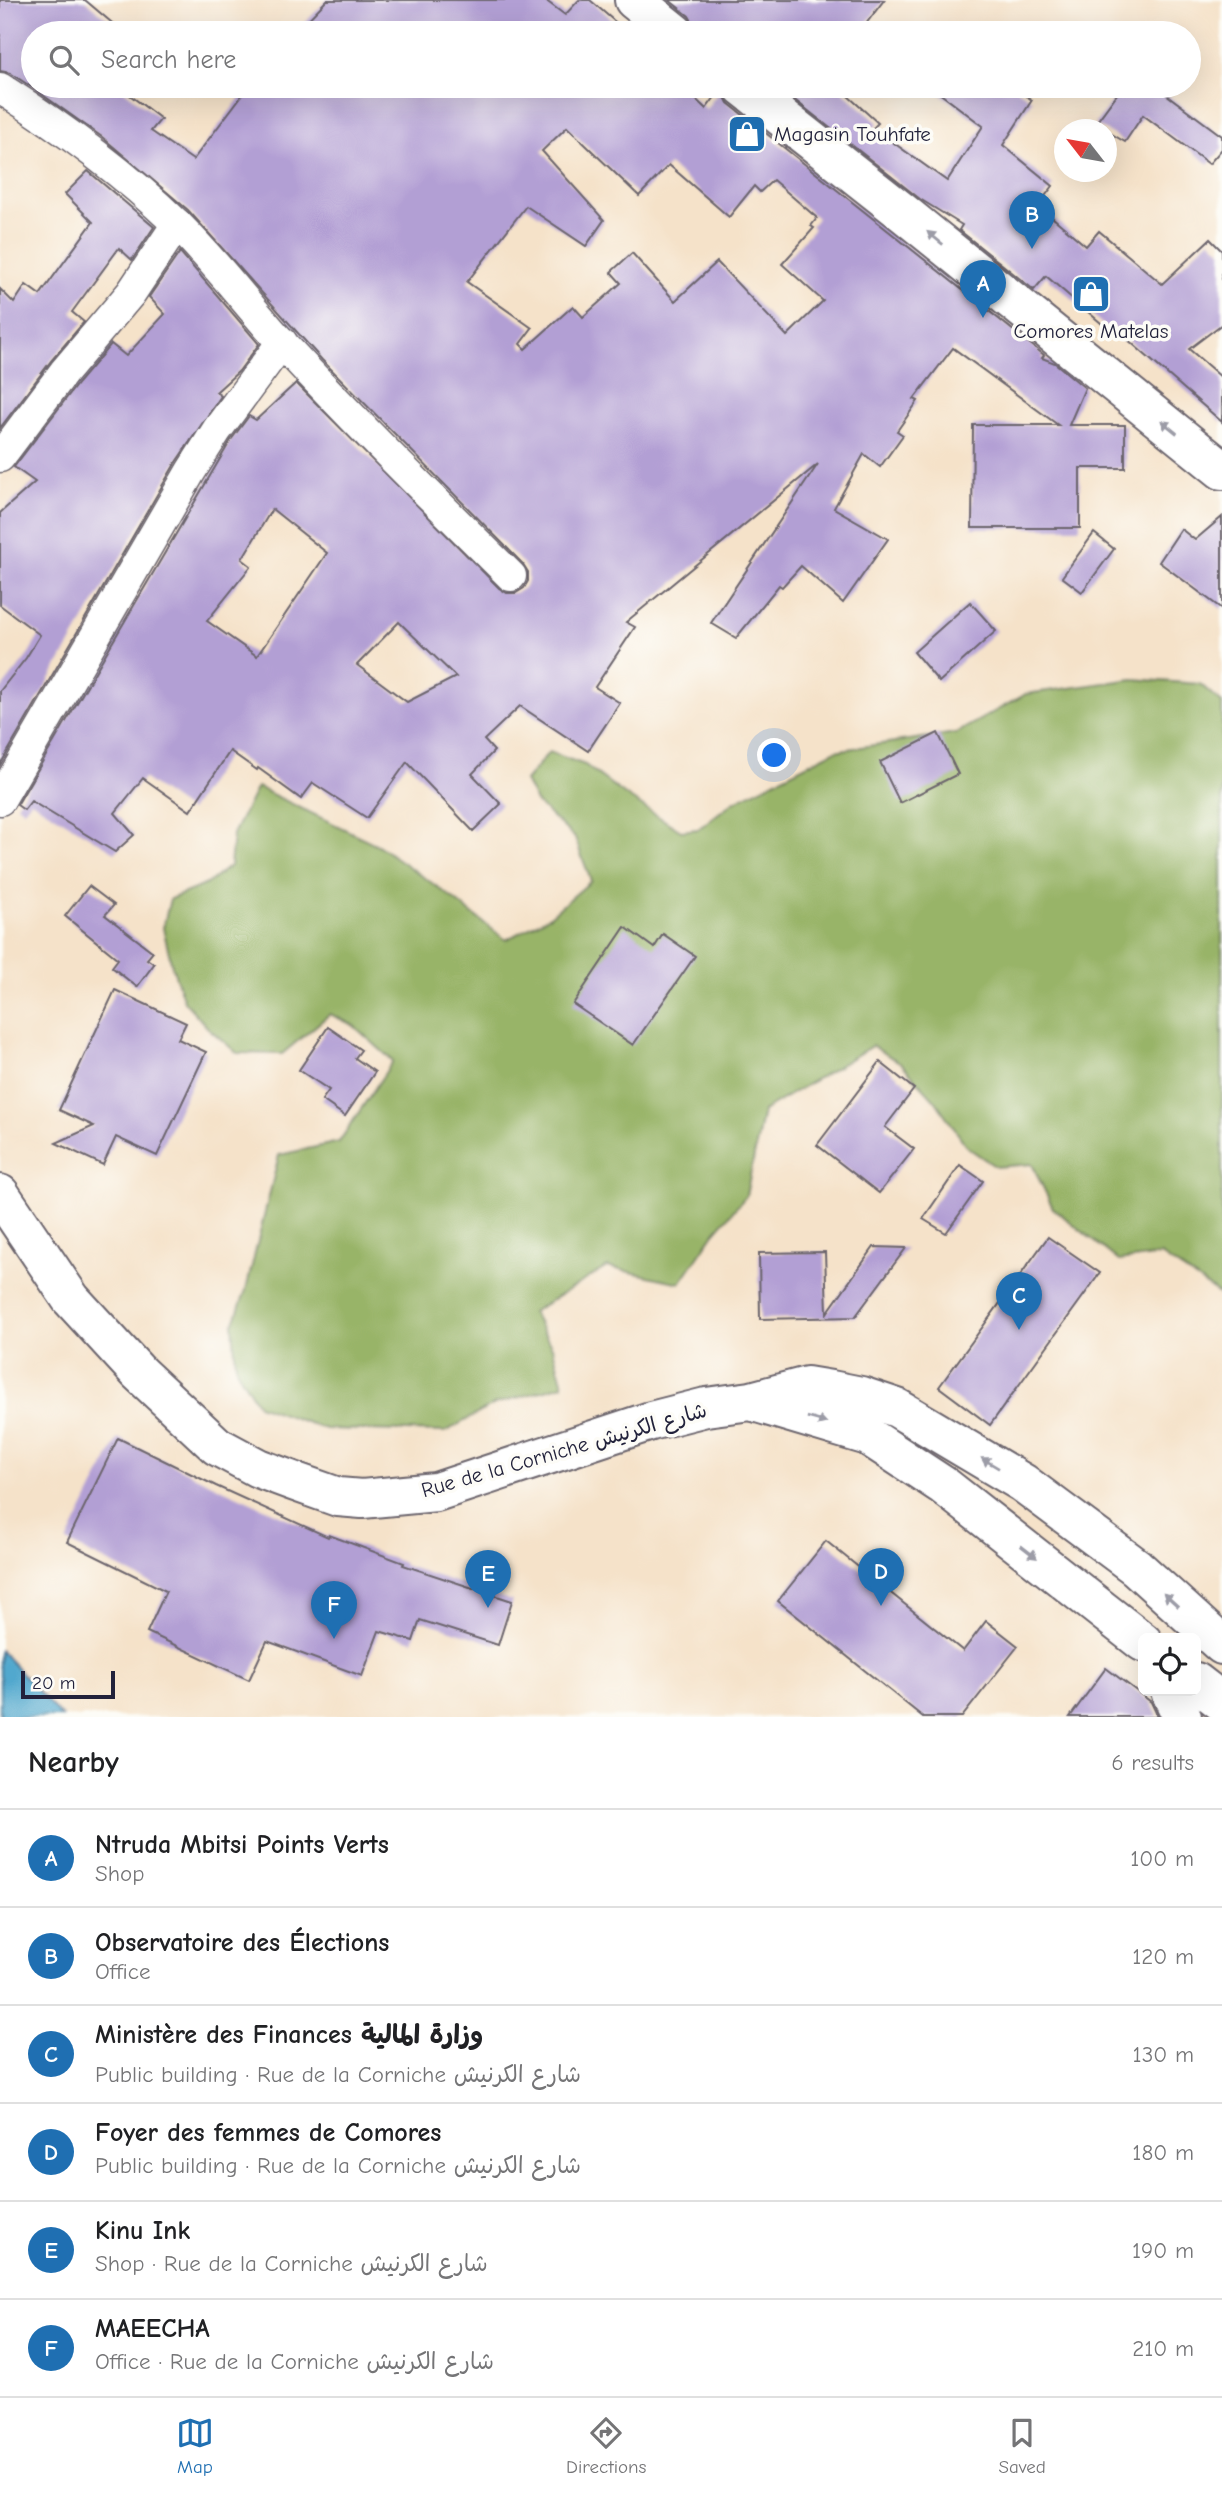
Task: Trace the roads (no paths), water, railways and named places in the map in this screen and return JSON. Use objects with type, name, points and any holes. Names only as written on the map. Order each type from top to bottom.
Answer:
[{"type":"main road","points":[[634,0],[660,21]]},
{"type":"main road","points":[[756,98],[1222,470]]},
{"type":"main road","name":"Rue de la Corniche شارع الكرنيش","points":[[0,1194],[71,1299],[139,1373],[217,1446],[258,1468],[338,1497],[362,1499],[436,1492],[650,1421],[706,1407],[751,1401],[807,1386],[861,1396],[897,1408],[1023,1483],[1136,1567],[1222,1645]]},
{"type":"main road","name":"Rue de la Corniche شارع الكرنيش","points":[[751,1401],[868,1436],[944,1486],[1138,1638]]},
{"type":"main road","points":[[1107,1614],[1138,1650]]},
{"type":"main road","points":[[1201,1686],[1222,1702]]},
{"type":"main road","points":[[1172,1696],[1182,1717]]},
{"type":"street","points":[[0,88],[56,124],[115,168],[177,224],[282,342],[427,494],[511,576]]},
{"type":"street","points":[[0,457],[64,372],[131,293],[177,224]]},
{"type":"street","points":[[0,800],[191,471],[217,430],[282,342]]},
{"type":"water","points":[[0,1650],[62,1717],[0,1717]]},
{"type":"place","name":"Magasin Touhfate","points":[[747,134]]},
{"type":"place","name":"Observatoire des Élections","points":[[1032,249]]},
{"type":"place","name":"Comores Matelas","points":[[1091,294]]},
{"type":"place","name":"Ntruda Mbitsi Points Verts","points":[[983,318]]},
{"type":"place","name":"Ministère des Finances وزارة المالية","points":[[1019,1330]]},
{"type":"place","name":"Foyer des femmes de Comores","points":[[881,1606]]},
{"type":"place","name":"Kinu Ink","points":[[488,1608]]},
{"type":"place","name":"MAEECHA","points":[[334,1639]]}]
